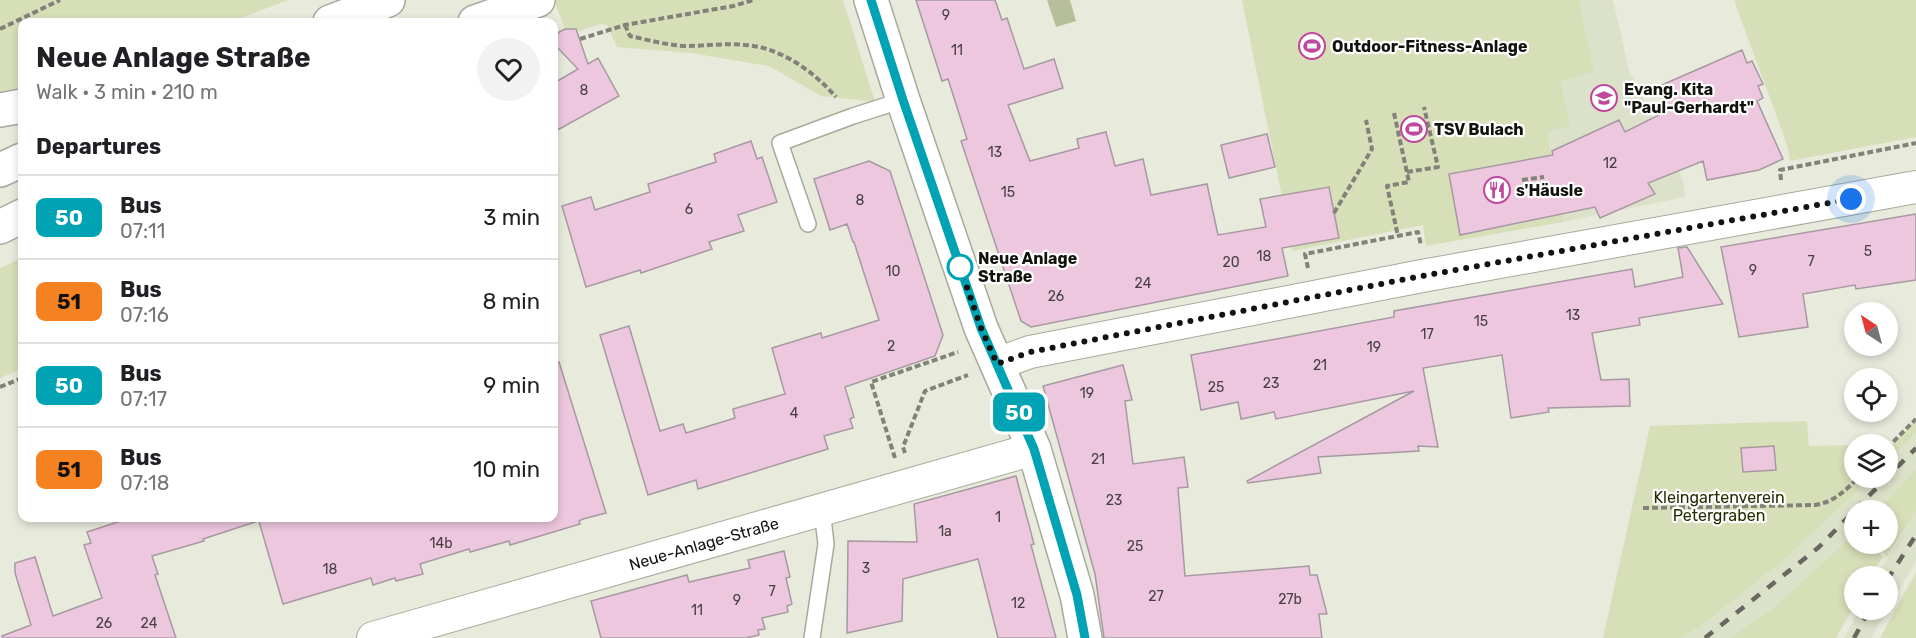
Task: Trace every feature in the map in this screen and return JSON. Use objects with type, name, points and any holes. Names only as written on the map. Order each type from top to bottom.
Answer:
[{"type":"main road","points":[[341,18],[388,0]]},
{"type":"main road","points":[[486,18],[538,0]]},
{"type":"main road","points":[[871,0],[981,328],[1034,449],[1077,595],[1085,638]]},
{"type":"main road","points":[[0,110],[18,107]]},
{"type":"main road","points":[[0,170],[18,162]]},
{"type":"main road","points":[[0,227],[18,218]]},
{"type":"street","points":[[992,353],[1030,352],[1401,280],[1916,188]]},
{"type":"street","name":"Neue-Anlage-Straße","points":[[373,638],[1034,449]]},
{"type":"lane","points":[[808,224],[780,143],[903,100]]},
{"type":"lane","points":[[812,638],[826,544],[822,510]]},
{"type":"path","points":[[23,18],[60,0]]},
{"type":"path","points":[[580,39],[625,25],[733,6],[754,0]]},
{"type":"path","points":[[0,29],[18,20]]},
{"type":"path","points":[[625,25],[630,36],[661,43],[683,46],[746,45],[771,50],[798,63],[827,87],[853,116]]},
{"type":"path","points":[[1407,171],[1438,167],[1424,107]]},
{"type":"path","points":[[1394,113],[1409,182],[1387,186],[1398,236]]},
{"type":"path","points":[[1334,213],[1372,149],[1366,120]]},
{"type":"path","points":[[1786,211],[1780,170],[1916,143]]},
{"type":"path","points":[[1522,180],[1544,177]]},
{"type":"path","points":[[909,485],[903,447],[925,391],[992,353]]},
{"type":"path","points":[[909,485],[871,382],[992,353]]},
{"type":"path","points":[[0,387],[18,380]]},
{"type":"path","points":[[1898,437],[1916,419]]},
{"type":"path","points":[[1643,508],[1815,505],[1828,503],[1849,488]]},
{"type":"shaded area","points":[[1047,0],[1070,0],[1076,21],[1056,27]]},
{"type":"shaded area","name":"Evang. Kita \"Paul-Gerhardt\"","points":[[1579,0],[1613,0],[1629,70],[1683,180],[1685,197],[1563,222],[1547,132],[1570,125],[1561,82],[1594,72]]},
{"type":"shaded area","points":[[1916,433],[1916,469],[1898,488],[1898,451]]},
{"type":"shaded area","points":[[1860,488],[1898,488],[1887,500],[1848,500]]},
{"type":"shaded area","points":[[1844,503],[1844,543],[1773,608],[1730,638],[1680,638],[1701,626],[1782,562]]},
{"type":"shaded area","points":[[1916,511],[1916,561],[1898,592],[1898,566],[1883,566],[1890,554],[1898,554],[1898,541]]},
{"type":"shaded area","points":[[1854,620],[1882,620],[1871,638],[1844,638]]},
{"type":"green space","points":[[0,0],[288,0],[241,18],[18,18],[18,91],[0,92]]},
{"type":"green space","points":[[554,0],[843,0],[875,102],[821,96],[769,66],[691,53],[617,47],[607,25],[601,24],[567,35]]},
{"type":"green space","name":"TSV Bulach","points":[[1242,0],[1579,0],[1594,72],[1561,82],[1570,126],[1547,132],[1563,222],[1426,246],[1423,225],[1293,251]]},
{"type":"green space","points":[[1734,0],[1916,0],[1916,137],[1790,161],[1787,145]]},
{"type":"green space","points":[[18,260],[18,371],[0,378],[0,268]]},
{"type":"green space","points":[[1916,420],[1916,433],[1898,451],[1898,439]]},
{"type":"green space","name":"Kleingartenverein Petergraben","points":[[1807,421],[1809,446],[1844,445],[1844,488],[1860,488],[1848,500],[1844,500],[1844,503],[1782,562],[1701,626],[1680,638],[1603,638],[1650,426]]},
{"type":"green space","points":[[1916,469],[1916,511],[1898,539],[1898,500],[1887,500]]},
{"type":"green space","points":[[1844,543],[1844,554],[1880,554],[1883,556],[1877,566],[1844,566],[1844,620],[1846,620],[1836,638],[1730,638],[1773,608]]},
{"type":"green space","points":[[1916,573],[1916,638],[1880,638],[1890,620],[1898,620],[1898,605]]},
{"type":"building","points":[[916,0],[995,0],[1002,20],[1007,18],[1024,69],[1054,59],[1063,88],[1008,105],[1030,161],[1079,148],[1077,139],[1106,132],[1115,166],[1143,159],[1151,195],[1207,184],[1218,235],[1266,227],[1260,199],[1329,187],[1339,238],[1282,248],[1288,276],[1031,327],[1021,321],[961,141],[967,139],[948,79],[942,81]]},
{"type":"building","points":[[565,29],[576,29],[588,64],[598,58],[619,96],[558,130],[558,81],[578,69],[558,48],[559,32]]},
{"type":"building","points":[[1742,50],[1747,63],[1752,61],[1763,84],[1758,86],[1763,98],[1757,101],[1783,159],[1759,170],[1707,180],[1703,161],[1648,183],[1655,194],[1600,218],[1595,207],[1460,235],[1449,174],[1553,155],[1552,151],[1619,120],[1625,132],[1669,110],[1665,102],[1669,100],[1662,85]]},
{"type":"building","points":[[1267,134],[1275,167],[1229,178],[1221,145]]},
{"type":"building","points":[[751,141],[757,159],[762,157],[777,202],[738,215],[744,231],[709,242],[712,249],[641,273],[640,270],[586,287],[562,206],[591,197],[595,210],[650,192],[648,184],[716,162],[714,154]]},
{"type":"building","points":[[869,161],[890,171],[943,335],[935,356],[845,387],[854,417],[850,419],[853,428],[824,436],[828,449],[698,489],[696,480],[648,495],[600,335],[629,326],[660,431],[683,424],[686,433],[735,418],[733,409],[785,394],[772,348],[821,333],[822,338],[879,320],[847,224],[830,230],[814,179]]},
{"type":"building","points":[[1916,214],[1916,280],[1856,289],[1855,285],[1803,294],[1808,327],[1739,337],[1721,247]]},
{"type":"building","points":[[1687,247],[1723,304],[1639,318],[1640,325],[1592,333],[1601,380],[1629,379],[1630,406],[1548,408],[1549,412],[1511,418],[1502,355],[1423,368],[1438,447],[1418,446],[1419,451],[1318,457],[1321,473],[1248,483],[1247,481],[1414,391],[1276,419],[1274,412],[1241,419],[1238,402],[1201,410],[1191,355],[1394,317],[1394,311],[1632,269],[1635,287],[1683,277],[1678,248]]},
{"type":"building","points":[[558,362],[606,513],[583,519],[579,521],[580,524],[510,545],[509,541],[470,552],[469,549],[420,564],[423,574],[396,581],[395,578],[373,585],[371,578],[283,604],[259,522],[558,522]]},
{"type":"building","points":[[1123,365],[1132,400],[1125,401],[1133,464],[1184,457],[1188,487],[1178,488],[1185,576],[1309,566],[1310,575],[1317,575],[1327,614],[1319,614],[1322,638],[1104,638],[1095,574],[1043,386]]},
{"type":"building","points":[[1774,446],[1776,470],[1743,472],[1741,448]]},
{"type":"building","points":[[1016,476],[1034,544],[1031,545],[1056,638],[998,638],[978,559],[903,579],[902,621],[847,633],[848,541],[917,542],[914,504]]},
{"type":"building","points":[[118,522],[255,522],[203,539],[204,541],[152,556],[158,574],[155,575],[176,638],[3,638],[2,636],[31,625],[15,573],[15,563],[35,557],[53,616],[102,598],[84,545],[91,543],[87,532]]},
{"type":"building","points":[[784,551],[790,577],[786,578],[792,604],[787,606],[788,612],[762,618],[765,629],[758,630],[759,635],[746,638],[601,638],[591,601],[687,575],[689,582],[750,568],[748,560]]},
{"type":"railway","points":[[1865,500],[1916,448]]},
{"type":"railway","points":[[1705,638],[1819,547],[1844,521]]},
{"type":"railway","points":[[1896,566],[1916,535]]},
{"type":"railway","points":[[1854,638],[1864,620]]},
{"type":"bus line","name":"50","points":[[871,0],[981,328],[1034,449],[1077,595],[1085,638]]},
{"type":"place","name":"Outdoor-Fitness-Anlage","points":[[1312,46]]},
{"type":"place","name":"Evang. Kita \"Paul-Gerhardt\"","points":[[1604,98]]},
{"type":"place","name":"TSV Bulach","points":[[1414,129]]},
{"type":"place","name":"s'Häusle","points":[[1497,190]]},
{"type":"place","name":"Neue Anlage Straße","points":[[960,267]]},
{"type":"route","points":[[960,267],[981,328],[997,364],[1030,352],[1422,276],[1851,199]]}]
